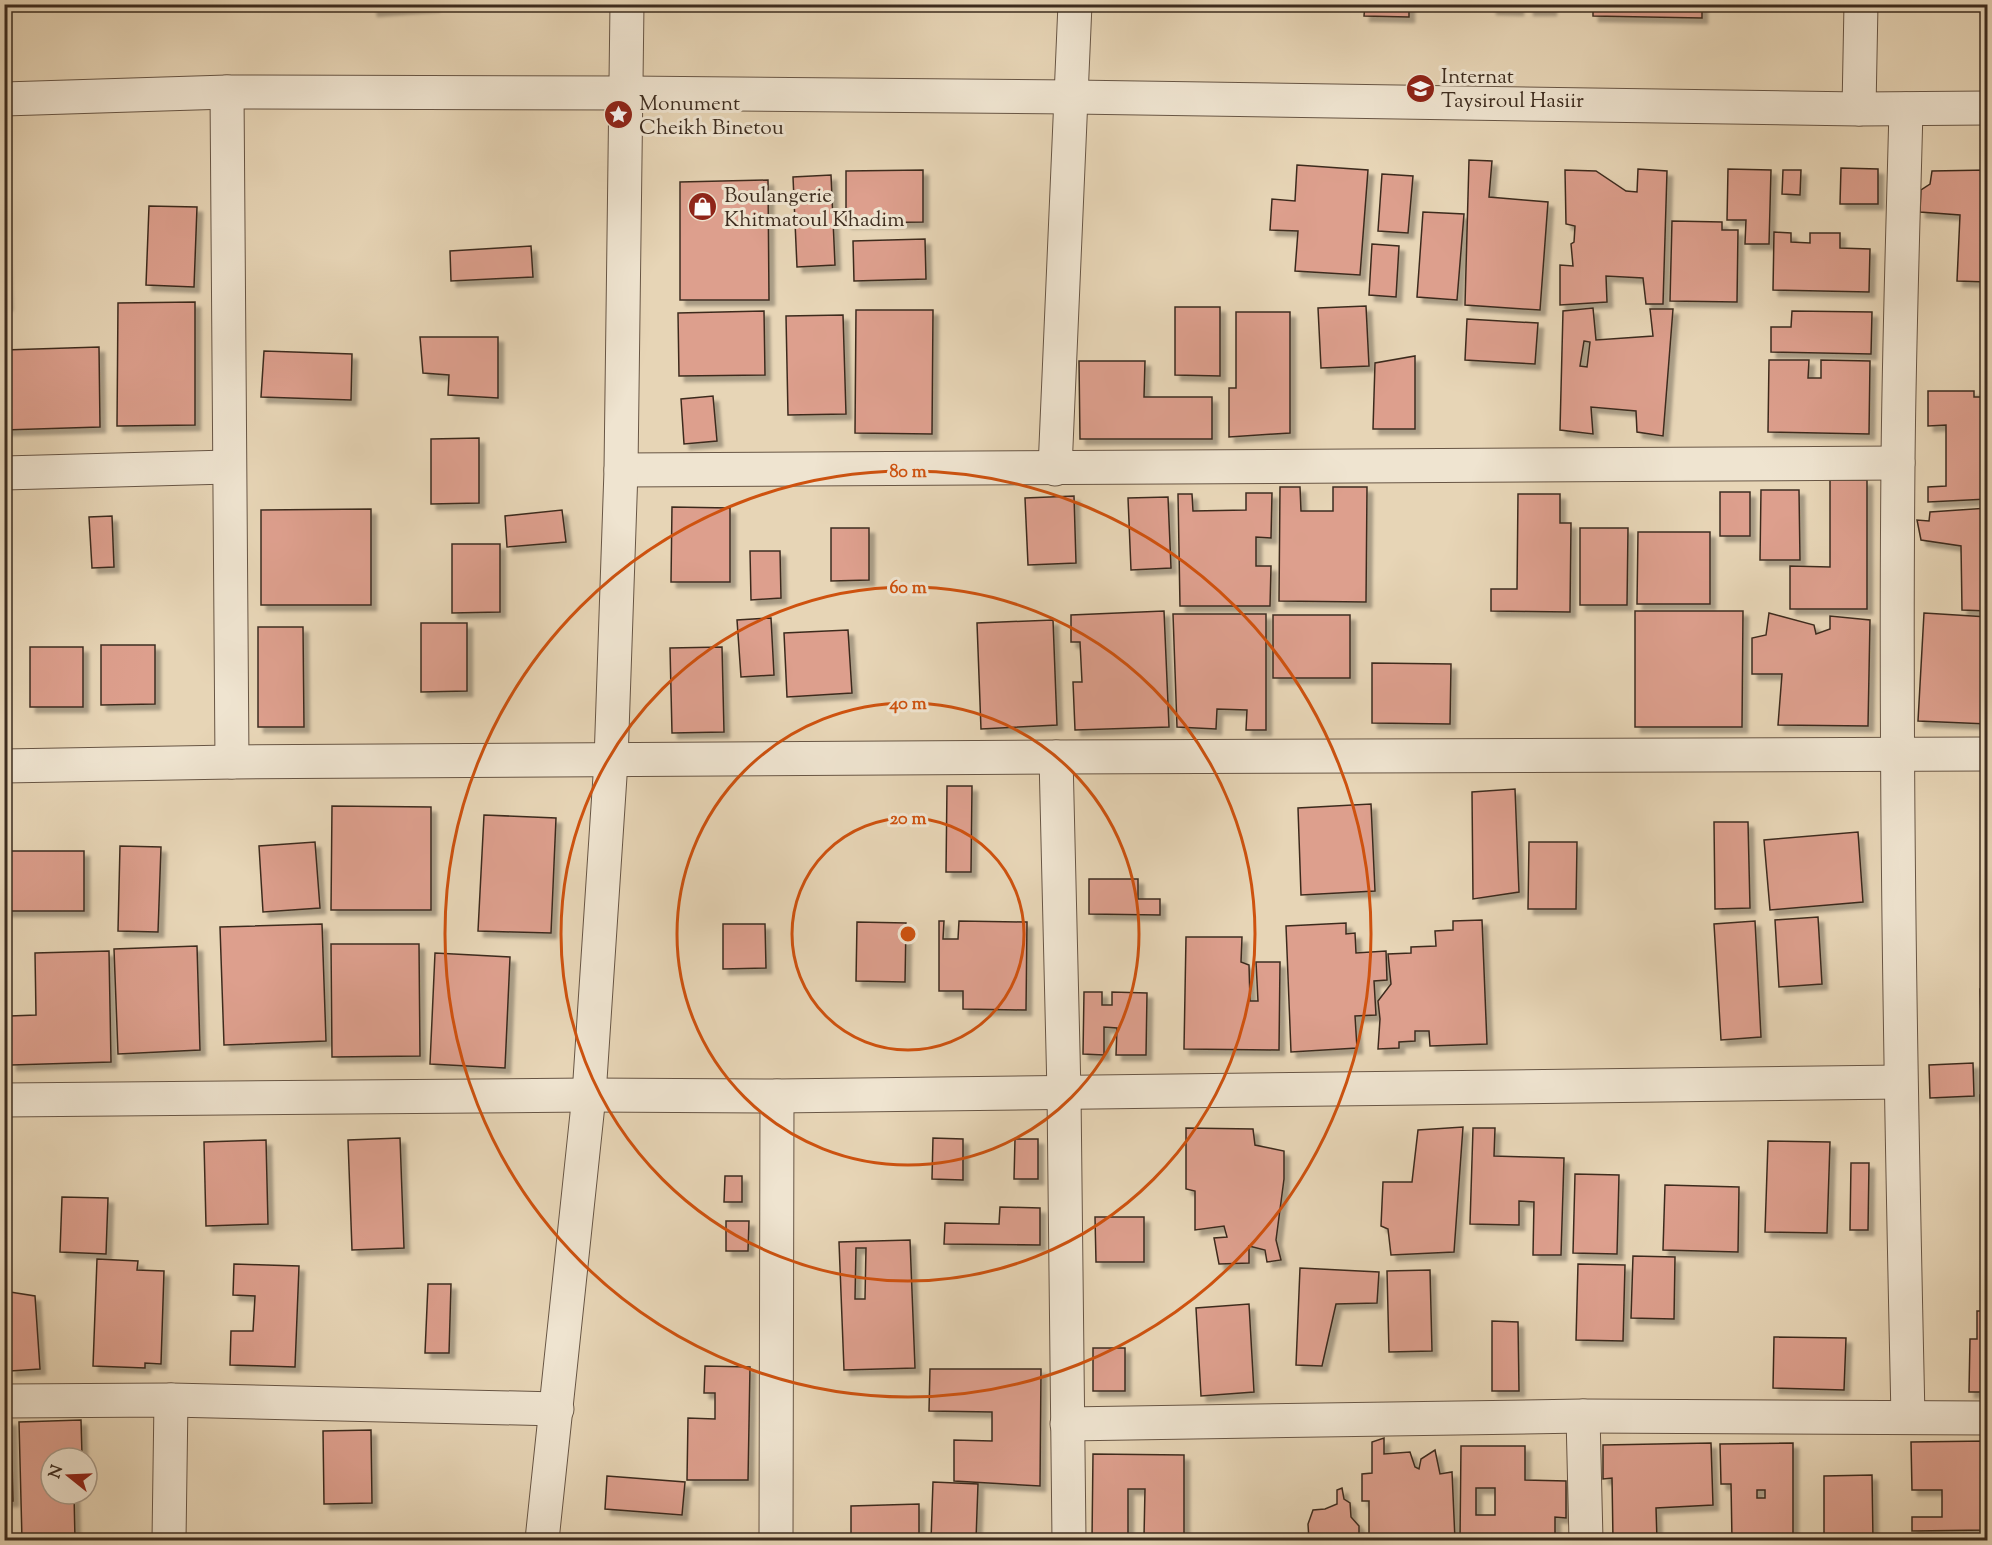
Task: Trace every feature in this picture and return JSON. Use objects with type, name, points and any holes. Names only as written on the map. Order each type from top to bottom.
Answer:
[{"type":"street","points":[[543,1540],[589,1095],[611,761],[621,470],[627,4]]},
{"type":"street","points":[[1055,469],[1073,97],[1075,4]]},
{"type":"street","points":[[1858,109],[1861,4]]},
{"type":"street","points":[[227,92],[232,762]]},
{"type":"street","points":[[4,99],[227,92],[627,93],[1858,109],[1988,108]]},
{"type":"street","points":[[1906,109],[1898,463],[1898,754],[1900,1082],[1908,1417]]},
{"type":"street","points":[[621,470],[1898,463]]},
{"type":"street","points":[[4,473],[228,467]]},
{"type":"street","points":[[4,766],[232,762],[1056,757],[1988,754]]},
{"type":"street","points":[[1056,757],[1064,1093],[1070,1540]]},
{"type":"street","points":[[4,1100],[589,1095],[777,1096],[1900,1082]]},
{"type":"street","points":[[776,1540],[777,1096]]},
{"type":"street","points":[[4,1401],[171,1400],[557,1409]]},
{"type":"street","points":[[169,1540],[171,1400]]},
{"type":"street","points":[[1067,1424],[1583,1416],[1988,1418]]},
{"type":"street","points":[[1583,1416],[1586,1540]]},
{"type":"building","points":[[371,4],[434,4],[434,6],[372,11]]},
{"type":"building","points":[[1365,4],[1409,4],[1409,17],[1364,16]]},
{"type":"building","points":[[1491,4],[1518,4],[1518,10],[1491,9]]},
{"type":"building","points":[[1528,4],[1551,4],[1551,10],[1528,10]]},
{"type":"building","points":[[1593,4],[1702,4],[1702,18],[1593,16]]},
{"type":"building","points":[[1469,160],[1492,161],[1489,197],[1548,202],[1540,310],[1465,305]]},
{"type":"building","points":[[1297,165],[1368,170],[1360,275],[1295,271],[1298,231],[1270,230],[1272,199],[1295,201]]},
{"type":"building","points":[[1841,168],[1878,169],[1878,204],[1840,204]]},
{"type":"building","points":[[1638,169],[1667,171],[1663,304],[1646,304],[1643,278],[1606,276],[1607,302],[1560,305],[1560,265],[1573,266],[1571,244],[1574,242],[1575,226],[1566,224],[1565,170],[1596,171],[1626,191],[1637,192]]},
{"type":"building","points":[[1728,169],[1771,170],[1769,244],[1745,244],[1746,220],[1727,220]]},
{"type":"building","points":[[923,170],[923,222],[846,223],[846,171]]},
{"type":"building","points":[[1783,170],[1801,170],[1800,195],[1782,194]]},
{"type":"building","points":[[1988,170],[1988,282],[1957,281],[1960,215],[1920,212],[1921,190],[1930,184],[1932,171]]},
{"type":"building","points":[[1382,174],[1413,176],[1408,233],[1378,231]]},
{"type":"building","points":[[831,175],[835,265],[797,267],[793,177]]},
{"type":"building","points":[[768,180],[769,300],[680,300],[680,182]]},
{"type":"building","points":[[149,206],[197,207],[194,287],[146,285]]},
{"type":"building","points":[[1423,212],[1464,214],[1457,300],[1417,297]]},
{"type":"building","points":[[1672,221],[1722,222],[1722,230],[1738,230],[1737,302],[1670,301]]},
{"type":"building","points":[[4,225],[7,305],[4,305]]},
{"type":"building","points":[[1774,232],[1791,233],[1791,242],[1810,243],[1810,233],[1840,233],[1840,248],[1870,249],[1869,292],[1773,290]]},
{"type":"building","points":[[925,239],[926,279],[854,281],[853,241]]},
{"type":"building","points":[[1372,244],[1399,246],[1396,297],[1369,295]]},
{"type":"building","points":[[531,246],[533,277],[451,281],[450,251]]},
{"type":"building","points":[[195,302],[195,425],[117,426],[118,303]]},
{"type":"building","points":[[1366,306],[1369,366],[1321,368],[1318,308]]},
{"type":"building","points":[[1175,307],[1220,307],[1220,376],[1175,375]]},
{"type":"building","points":[[1593,308],[1596,340],[1653,336],[1650,309],[1673,309],[1663,436],[1637,432],[1636,411],[1591,407],[1593,434],[1560,430],[1563,311]],"holes":[[[1584,341],[1590,342],[1587,367],[1580,366]]]},
{"type":"building","points":[[856,310],[933,310],[932,434],[855,433]]},
{"type":"building","points":[[764,311],[765,375],[679,376],[678,313]]},
{"type":"building","points":[[1792,311],[1872,312],[1871,354],[1771,352],[1771,327],[1791,327]]},
{"type":"building","points":[[1236,312],[1290,312],[1290,433],[1229,437],[1229,388],[1236,388]]},
{"type":"building","points":[[843,315],[846,414],[788,415],[786,316]]},
{"type":"building","points":[[1467,319],[1538,323],[1535,364],[1465,360]]},
{"type":"building","points":[[420,337],[498,337],[498,398],[448,395],[449,375],[423,373]]},
{"type":"building","points":[[99,347],[100,427],[4,430],[4,350]]},
{"type":"building","points":[[264,351],[352,354],[351,400],[261,397]]},
{"type":"building","points":[[1415,356],[1415,429],[1373,429],[1375,363]]},
{"type":"building","points":[[1769,360],[1809,360],[1808,378],[1821,378],[1821,360],[1870,361],[1869,434],[1768,432]]},
{"type":"building","points":[[1079,361],[1145,361],[1144,397],[1212,397],[1212,439],[1080,439]]},
{"type":"building","points":[[1928,391],[1974,391],[1974,397],[1988,397],[1988,499],[1928,502],[1928,487],[1946,486],[1946,425],[1928,426]]},
{"type":"building","points":[[713,396],[717,441],[684,444],[681,399]]},
{"type":"building","points":[[479,438],[479,503],[431,504],[431,439]]},
{"type":"building","points":[[1830,480],[1867,480],[1867,609],[1790,609],[1790,566],[1830,567]]},
{"type":"building","points":[[1280,487],[1300,487],[1301,511],[1333,511],[1333,487],[1367,487],[1366,602],[1279,601]]},
{"type":"building","points":[[1761,490],[1799,490],[1800,560],[1760,560]]},
{"type":"building","points":[[1720,492],[1750,492],[1750,536],[1720,536]]},
{"type":"building","points":[[1246,493],[1272,493],[1271,538],[1256,537],[1256,566],[1271,566],[1270,606],[1180,606],[1178,494],[1192,494],[1193,511],[1246,510]]},
{"type":"building","points":[[1518,494],[1560,494],[1560,523],[1571,523],[1570,612],[1491,611],[1491,589],[1517,589]]},
{"type":"building","points":[[1074,496],[1076,563],[1028,565],[1025,498]]},
{"type":"building","points":[[1168,497],[1171,568],[1131,570],[1128,498]]},
{"type":"building","points":[[672,507],[730,508],[730,582],[671,582]]},
{"type":"building","points":[[1988,508],[1988,611],[1962,610],[1961,546],[1921,540],[1917,520],[1929,521],[1930,512]]},
{"type":"building","points":[[371,509],[371,605],[261,605],[261,510]]},
{"type":"building","points":[[562,510],[566,542],[507,547],[505,516]]},
{"type":"building","points":[[112,516],[114,567],[92,568],[89,517]]},
{"type":"building","points":[[831,528],[869,528],[869,580],[831,581]]},
{"type":"building","points":[[1580,528],[1628,528],[1627,605],[1580,605]]},
{"type":"building","points":[[1638,532],[1710,532],[1710,604],[1637,604]]},
{"type":"building","points":[[452,544],[500,544],[500,612],[452,613]]},
{"type":"building","points":[[750,551],[780,551],[781,598],[751,600]]},
{"type":"building","points":[[1164,611],[1169,727],[1075,730],[1073,682],[1082,682],[1080,642],[1071,642],[1071,615]]},
{"type":"building","points":[[1635,611],[1743,611],[1742,727],[1635,727]]},
{"type":"building","points":[[1769,613],[1814,625],[1816,634],[1830,629],[1830,616],[1870,620],[1868,726],[1778,725],[1782,674],[1752,674],[1752,638],[1766,635]]},
{"type":"building","points":[[1924,613],[1988,617],[1988,724],[1918,721]]},
{"type":"building","points":[[1173,614],[1266,614],[1266,730],[1246,730],[1247,710],[1217,709],[1216,729],[1177,727]]},
{"type":"building","points":[[1273,615],[1350,615],[1350,678],[1273,678]]},
{"type":"building","points":[[771,618],[774,675],[741,677],[737,620]]},
{"type":"building","points":[[1053,620],[1057,725],[981,729],[977,623]]},
{"type":"building","points":[[421,623],[467,623],[467,691],[421,692]]},
{"type":"building","points":[[258,627],[303,627],[304,727],[258,727]]},
{"type":"building","points":[[848,630],[852,693],[787,697],[784,633]]},
{"type":"building","points":[[101,645],[155,645],[155,704],[101,705]]},
{"type":"building","points":[[30,647],[83,647],[83,707],[30,707]]},
{"type":"building","points":[[722,647],[724,732],[672,733],[670,648]]},
{"type":"building","points":[[1372,663],[1451,664],[1450,724],[1372,723]]},
{"type":"building","points":[[1988,783],[1988,871],[1987,871],[1984,784]]},
{"type":"building","points":[[947,786],[972,786],[971,872],[946,872]]},
{"type":"building","points":[[1515,789],[1519,892],[1473,899],[1472,792]]},
{"type":"building","points":[[1371,804],[1375,891],[1301,895],[1298,808]]},
{"type":"building","points":[[332,806],[431,807],[431,910],[331,910]]},
{"type":"building","points":[[484,815],[556,818],[551,933],[478,931]]},
{"type":"building","points":[[1714,822],[1748,822],[1750,908],[1715,909]]},
{"type":"building","points":[[1858,832],[1863,902],[1770,910],[1764,840]]},
{"type":"building","points":[[315,842],[320,908],[263,912],[259,846]]},
{"type":"building","points":[[1529,842],[1577,842],[1576,909],[1528,909]]},
{"type":"building","points":[[120,846],[161,847],[158,932],[118,931]]},
{"type":"building","points":[[6,851],[84,851],[84,911],[6,911]]},
{"type":"building","points":[[1089,879],[1138,879],[1138,899],[1160,899],[1160,915],[1089,914]]},
{"type":"building","points":[[1818,917],[1822,984],[1779,987],[1775,920]]},
{"type":"building","points":[[1482,920],[1487,1044],[1430,1046],[1429,1031],[1415,1031],[1415,1041],[1399,1042],[1399,1048],[1378,1049],[1380,1019],[1378,1001],[1391,984],[1388,954],[1411,953],[1411,947],[1436,946],[1435,931],[1453,930],[1453,921]]},
{"type":"building","points":[[939,921],[944,921],[943,939],[958,939],[959,921],[1027,922],[1026,1010],[963,1009],[963,991],[939,991]]},
{"type":"building","points":[[1755,921],[1761,1037],[1721,1040],[1714,924]]},
{"type":"building","points":[[857,922],[906,923],[905,982],[856,981]]},
{"type":"building","points":[[1346,923],[1346,934],[1355,933],[1356,953],[1386,951],[1387,980],[1374,981],[1376,1015],[1355,1016],[1357,1048],[1291,1052],[1286,926]]},
{"type":"building","points":[[322,924],[326,1041],[224,1045],[220,927]]},
{"type":"building","points":[[723,924],[765,924],[766,968],[723,969]]},
{"type":"building","points":[[1186,937],[1242,937],[1241,962],[1249,965],[1250,1001],[1258,1001],[1256,962],[1280,962],[1279,1050],[1184,1049]]},
{"type":"building","points":[[331,944],[419,944],[420,1056],[332,1057]]},
{"type":"building","points":[[197,946],[200,1050],[118,1054],[114,949]]},
{"type":"building","points":[[109,951],[111,1062],[11,1065],[10,1016],[36,1015],[35,953]]},
{"type":"building","points":[[435,953],[510,957],[505,1068],[430,1064]]},
{"type":"building","points":[[1980,989],[1988,989],[1988,1086],[1983,1086]]},
{"type":"building","points":[[1084,992],[1102,992],[1102,1005],[1112,1005],[1112,992],[1147,993],[1146,1055],[1116,1055],[1117,1028],[1104,1027],[1104,1055],[1083,1054]]},
{"type":"building","points":[[1973,1063],[1974,1096],[1930,1098],[1929,1065]]},
{"type":"building","points":[[1988,1094],[1988,1165],[1982,1165],[1980,1095]]},
{"type":"building","points":[[1463,1127],[1454,1252],[1391,1255],[1388,1229],[1381,1226],[1383,1182],[1412,1182],[1418,1130]]},
{"type":"building","points":[[1186,1128],[1253,1129],[1255,1145],[1284,1151],[1284,1179],[1276,1240],[1281,1260],[1267,1262],[1265,1250],[1249,1246],[1249,1263],[1219,1264],[1214,1238],[1227,1237],[1224,1226],[1195,1230],[1195,1191],[1186,1189]]},
{"type":"building","points":[[1473,1128],[1495,1128],[1494,1156],[1564,1158],[1561,1255],[1533,1255],[1534,1202],[1519,1201],[1519,1225],[1470,1224]]},
{"type":"building","points":[[400,1138],[404,1248],[352,1250],[348,1140]]},
{"type":"building","points":[[933,1138],[963,1139],[963,1180],[932,1179]]},
{"type":"building","points":[[1015,1139],[1038,1139],[1038,1179],[1014,1179]]},
{"type":"building","points":[[266,1140],[268,1224],[206,1226],[204,1142]]},
{"type":"building","points":[[1768,1141],[1830,1142],[1827,1233],[1765,1232]]},
{"type":"building","points":[[1851,1163],[1869,1163],[1868,1230],[1850,1230]]},
{"type":"building","points":[[1575,1174],[1619,1175],[1617,1254],[1573,1253]]},
{"type":"building","points":[[725,1176],[742,1176],[742,1202],[724,1202]]},
{"type":"building","points":[[1665,1185],[1739,1187],[1738,1252],[1663,1250]]},
{"type":"building","points":[[62,1197],[108,1198],[106,1254],[60,1252]]},
{"type":"building","points":[[1000,1207],[1040,1208],[1040,1245],[944,1244],[945,1223],[999,1224]]},
{"type":"building","points":[[1095,1217],[1144,1217],[1144,1262],[1096,1262]]},
{"type":"building","points":[[726,1221],[749,1221],[748,1251],[726,1251]]},
{"type":"building","points":[[910,1240],[915,1368],[844,1370],[839,1242]],"holes":[[[856,1248],[866,1248],[865,1299],[855,1299]]]},
{"type":"building","points":[[1633,1256],[1675,1257],[1674,1319],[1631,1318]]},
{"type":"building","points":[[97,1259],[138,1261],[137,1270],[164,1271],[161,1364],[145,1363],[145,1368],[93,1366]]},
{"type":"building","points":[[234,1264],[299,1266],[295,1367],[230,1365],[231,1331],[253,1331],[255,1296],[233,1295]]},
{"type":"building","points":[[1578,1264],[1625,1265],[1623,1341],[1576,1340]]},
{"type":"building","points":[[1300,1268],[1379,1272],[1377,1303],[1336,1304],[1322,1366],[1296,1365]]},
{"type":"building","points":[[1430,1270],[1432,1351],[1389,1352],[1387,1271]]},
{"type":"building","points":[[428,1284],[451,1284],[449,1353],[425,1353]]},
{"type":"building","points":[[10,1292],[35,1296],[40,1369],[10,1371]]},
{"type":"building","points":[[1249,1304],[1254,1392],[1201,1396],[1196,1308]]},
{"type":"building","points":[[1977,1311],[1988,1311],[1988,1392],[1969,1392],[1970,1339],[1977,1339]]},
{"type":"building","points":[[1492,1321],[1518,1322],[1519,1391],[1492,1391]]},
{"type":"building","points":[[1774,1337],[1846,1338],[1844,1390],[1773,1388]]},
{"type":"building","points":[[1093,1348],[1125,1348],[1125,1391],[1093,1391]]},
{"type":"building","points":[[705,1366],[750,1367],[748,1480],[687,1480],[688,1418],[715,1419],[715,1393],[704,1393]]},
{"type":"building","points":[[930,1369],[1041,1369],[1040,1486],[954,1481],[954,1440],[992,1441],[992,1412],[929,1411]]},
{"type":"building","points":[[11,1420],[13,1501],[4,1501],[4,1421]]},
{"type":"building","points":[[81,1420],[82,1446],[39,1446],[39,1506],[74,1506],[75,1540],[22,1540],[19,1422]]},
{"type":"building","points":[[371,1430],[372,1503],[324,1504],[323,1431]]},
{"type":"building","points":[[1384,1438],[1384,1454],[1410,1452],[1415,1467],[1419,1469],[1421,1459],[1435,1450],[1440,1474],[1452,1472],[1455,1540],[1369,1540],[1369,1501],[1362,1501],[1362,1474],[1372,1473],[1372,1442]]},
{"type":"building","points":[[1988,1441],[1988,1530],[1912,1531],[1912,1517],[1942,1517],[1942,1490],[1912,1490],[1911,1442]]},
{"type":"building","points":[[1711,1443],[1713,1505],[1656,1508],[1657,1540],[1613,1540],[1612,1478],[1603,1479],[1603,1445]]},
{"type":"building","points":[[1793,1443],[1793,1540],[1732,1540],[1731,1484],[1721,1484],[1720,1444]],"holes":[[[1757,1490],[1765,1490],[1765,1498],[1757,1498]]]},
{"type":"building","points":[[1461,1446],[1525,1446],[1525,1480],[1566,1481],[1566,1518],[1555,1517],[1555,1540],[1460,1540]],"holes":[[[1476,1488],[1495,1488],[1495,1515],[1476,1515]]]},
{"type":"building","points":[[1093,1454],[1184,1455],[1184,1540],[1092,1540]],"holes":[[[1128,1489],[1145,1489],[1144,1537],[1128,1536]]]},
{"type":"building","points":[[1872,1475],[1873,1540],[1824,1540],[1824,1476]]},
{"type":"building","points":[[607,1476],[685,1482],[682,1515],[605,1509]]},
{"type":"building","points":[[933,1482],[978,1484],[976,1540],[931,1540]]},
{"type":"building","points":[[1342,1488],[1344,1499],[1350,1503],[1351,1517],[1359,1526],[1359,1540],[1309,1540],[1308,1524],[1313,1510],[1325,1509],[1337,1504],[1337,1490]]},
{"type":"building","points":[[919,1504],[919,1540],[851,1540],[851,1506]]},
{"type":"place","name":"Internat Taysiroul Hasiir","points":[[1420,88]]},
{"type":"place","name":"Monument Cheikh Binetou","points":[[618,115]]},
{"type":"place","name":"Boulangerie Khitmatoul Khadim","points":[[703,207]]}]
